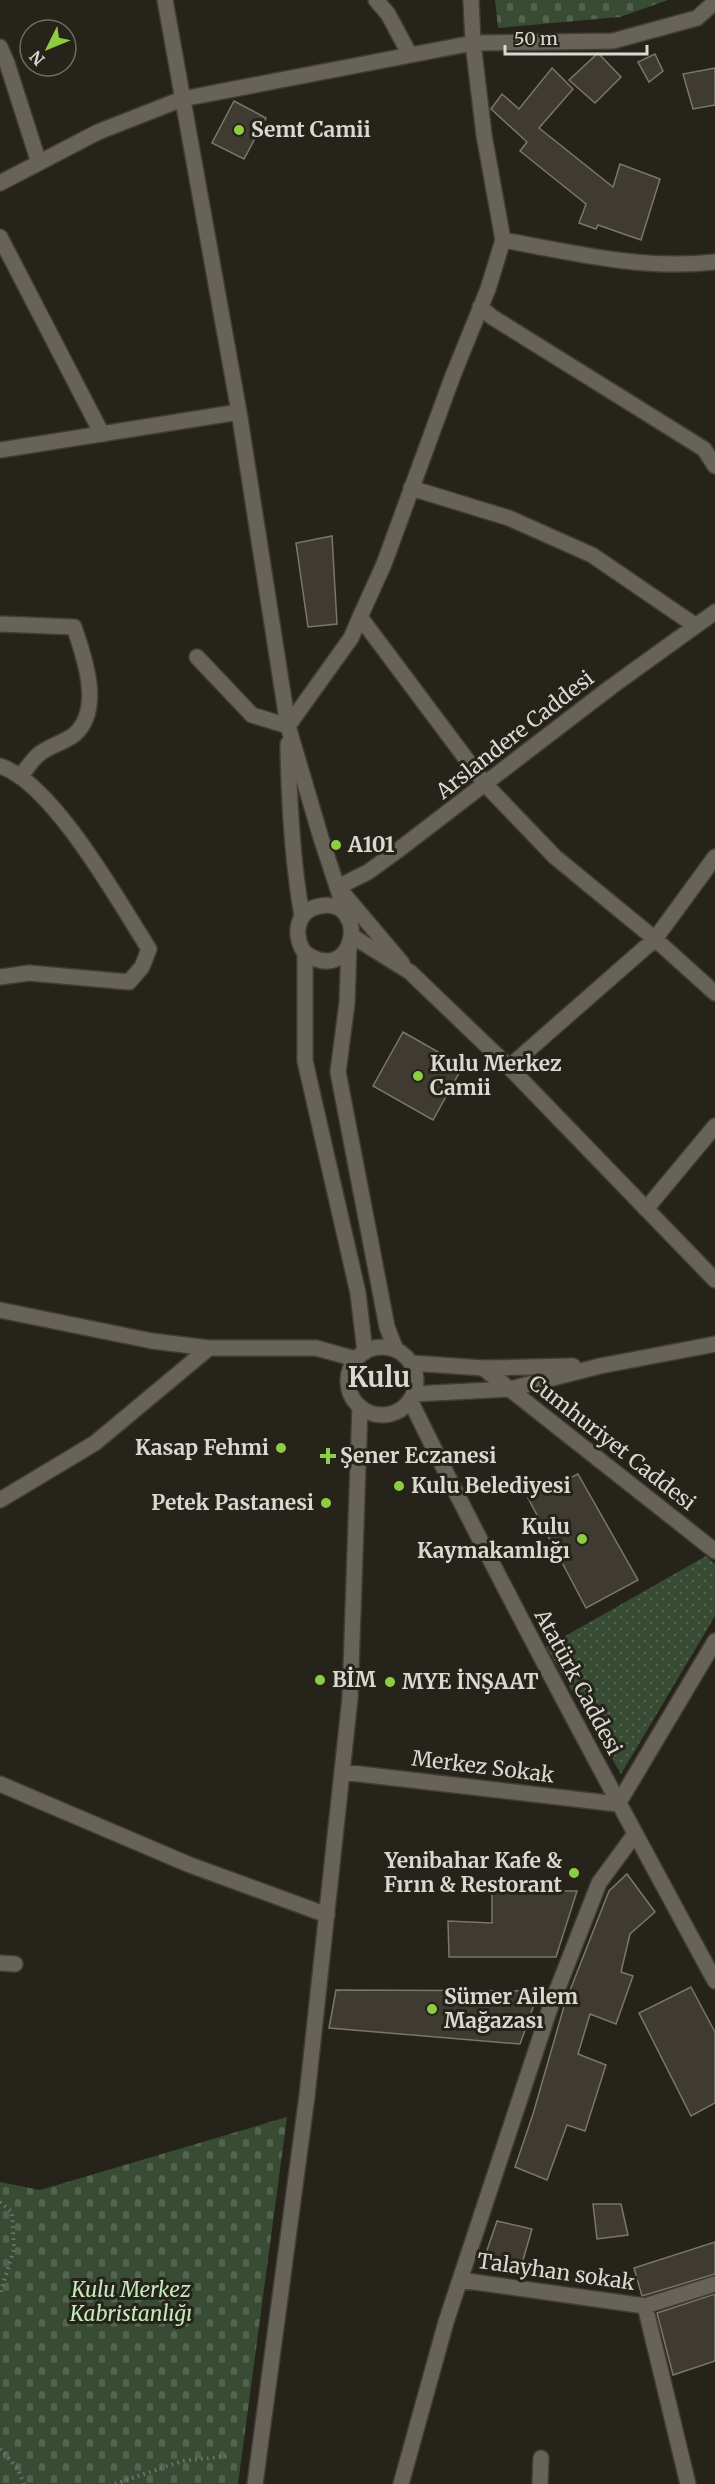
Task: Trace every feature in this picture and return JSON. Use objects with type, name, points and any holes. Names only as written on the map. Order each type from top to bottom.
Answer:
[{"type":"street","points":[[165,0],[239,412],[288,726],[321,838],[351,926],[347,1003],[338,1072],[387,1327],[396,1350],[411,1363],[415,1373],[412,1397],[400,1410],[390,1414],[380,1415],[360,1407],[353,1399],[348,1378],[350,1368],[360,1355],[358,1293],[305,1060],[305,953]]},
{"type":"street","points":[[376,0],[388,14],[410,55]]},
{"type":"street","points":[[302,916],[296,884],[289,806],[288,726],[351,638],[384,564],[503,240],[483,135],[473,43],[471,0]]},
{"type":"street","points":[[0,183],[99,132],[182,99],[473,43],[613,41],[697,18],[715,2]]},
{"type":"street","points":[[0,47],[39,163]]},
{"type":"street","points":[[0,237],[102,434]]},
{"type":"street","points":[[503,240],[620,262],[689,265],[715,262]]},
{"type":"street","points":[[480,307],[492,317],[704,449],[715,466]]},
{"type":"street","points":[[0,450],[239,412]]},
{"type":"street","points":[[411,488],[509,518],[592,555],[696,626]]},
{"type":"street","name":"Arslandere Caddesi","points":[[338,887],[368,872],[611,687],[715,612]]},
{"type":"street","points":[[360,617],[485,784],[555,857],[655,939],[715,993]]},
{"type":"street","points":[[0,624],[74,627],[82,650],[90,699],[86,717],[75,733],[38,755],[20,777]]},
{"type":"street","points":[[197,657],[252,715],[288,726]]},
{"type":"street","points":[[0,766],[8,768],[37,790],[86,849],[149,949],[142,967],[129,982],[29,974],[0,977]]},
{"type":"street","points":[[509,1067],[655,939],[715,857]]},
{"type":"street","points":[[338,887],[410,972],[509,1067],[715,1280]]},
{"type":"street","points":[[347,917],[340,910],[320,905],[310,909],[302,916],[296,935],[305,953],[314,959],[324,961],[334,960],[343,954],[351,941]]},
{"type":"street","points":[[351,941],[410,972]]},
{"type":"street","points":[[646,1209],[715,1126]]},
{"type":"street","points":[[0,1310],[152,1341],[209,1348],[316,1348],[360,1355],[381,1347],[396,1350]]},
{"type":"street","points":[[412,1397],[510,1389],[600,1366],[715,1344]]},
{"type":"street","points":[[0,1500],[95,1443],[209,1348]]},
{"type":"street","points":[[411,1363],[483,1368],[600,1366]]},
{"type":"street","name":"Cumhuriyet Caddesi","points":[[483,1368],[715,1551]]},
{"type":"street","name":"Atatürk Caddesi","points":[[412,1397],[458,1497],[618,1804],[715,1981]]},
{"type":"street","points":[[255,2484],[307,2096],[350,1698],[360,1407]]},
{"type":"street","points":[[618,1804],[715,1641]]},
{"type":"street","name":"Merkez Sokak","points":[[342,1772],[618,1804]]},
{"type":"street","points":[[0,1784],[190,1865],[327,1915]]},
{"type":"street","points":[[401,2484],[459,2280],[550,2008],[598,1882],[635,1834]]},
{"type":"street","name":"Talayhan sokak","points":[[459,2280],[645,2306],[715,2284]]},
{"type":"street","points":[[645,2306],[688,2484]]},
{"type":"street","points":[[540,2484],[541,2458]]},
{"type":"path","points":[[0,2202],[12,2212],[14,2249],[0,2294]]},
{"type":"path","points":[[0,2450],[18,2469],[24,2484]]},
{"type":"path","points":[[115,2484],[182,2462],[228,2456]]},
{"type":"green space","points":[[495,0],[668,0],[620,17],[498,28]]},
{"type":"green space","points":[[706,1556],[715,1564],[715,1616],[621,1774],[546,1647]]},
{"type":"green space","name":"Kulu Merkez Kabristanlığı","points":[[287,2117],[238,2484],[0,2484],[0,2182],[40,2190]]},
{"type":"building","points":[[598,53],[621,77],[595,103],[569,80]]},
{"type":"building","points":[[655,54],[663,71],[649,82],[638,62]]},
{"type":"building","points":[[552,68],[573,89],[539,128],[613,187],[620,164],[660,179],[641,240],[598,225],[596,229],[579,223],[586,204],[520,151],[527,142],[491,109],[502,94],[519,109]]},
{"type":"building","points":[[715,68],[715,105],[693,109],[683,74]]},
{"type":"building","name":"Semt Camii","points":[[234,101],[266,118],[244,159],[212,143]]},
{"type":"building","points":[[332,536],[337,624],[308,627],[296,543]]},
{"type":"building","name":"Kulu Merkez Camii","points":[[403,1032],[463,1066],[433,1120],[373,1086]]},
{"type":"building","name":"Kulu Kaymakamlığı","points":[[578,1474],[638,1580],[586,1608],[528,1498]]},
{"type":"building","points":[[627,1874],[655,1912],[630,1934],[621,1972],[633,1976],[616,2024],[590,2014],[578,2054],[606,2065],[585,2131],[567,2125],[547,2180],[515,2167],[565,2003],[609,1891]]},
{"type":"building","points":[[492,1886],[534,1891],[577,1891],[556,1957],[449,1957],[448,1921],[492,1923]]},
{"type":"building","points":[[691,1987],[715,2032],[715,2103],[691,2116],[639,2013]]},
{"type":"building","name":"Sümer Ailem Mağazası","points":[[336,1990],[539,1991],[520,2044],[329,2028]]},
{"type":"building","points":[[593,2204],[621,2204],[628,2235],[597,2239]]},
{"type":"building","points":[[497,2221],[532,2229],[521,2267],[485,2256]]},
{"type":"building","points":[[715,2242],[715,2274],[642,2296],[634,2268]]},
{"type":"building","points":[[715,2294],[715,2361],[673,2375],[657,2313]]},
{"type":"place","name":"Semt Camii","points":[[239,130]]},
{"type":"place","name":"A101","points":[[336,845]]},
{"type":"place","name":"Kulu Merkez Camii","points":[[418,1076]]},
{"type":"place","name":"Kasap Fehmi","points":[[281,1448]]},
{"type":"place","name":"Şener Eczanesi","points":[[328,1456]]},
{"type":"place","name":"Kulu Belediyesi","points":[[399,1486]]},
{"type":"place","name":"Petek Pastanesi","points":[[326,1503]]},
{"type":"place","name":"Kulu Kaymakamlığı","points":[[582,1539]]},
{"type":"place","name":"BİM","points":[[320,1680]]},
{"type":"place","name":"MYE İNŞAAT","points":[[390,1682]]},
{"type":"place","name":"Yenibahar Kafe & Fırın & Restorant","points":[[574,1873]]},
{"type":"place","name":"Sümer Ailem Mağazası","points":[[432,2009]]},
{"type":"district","name":"Kulu","points":[[379,1378]]}]
